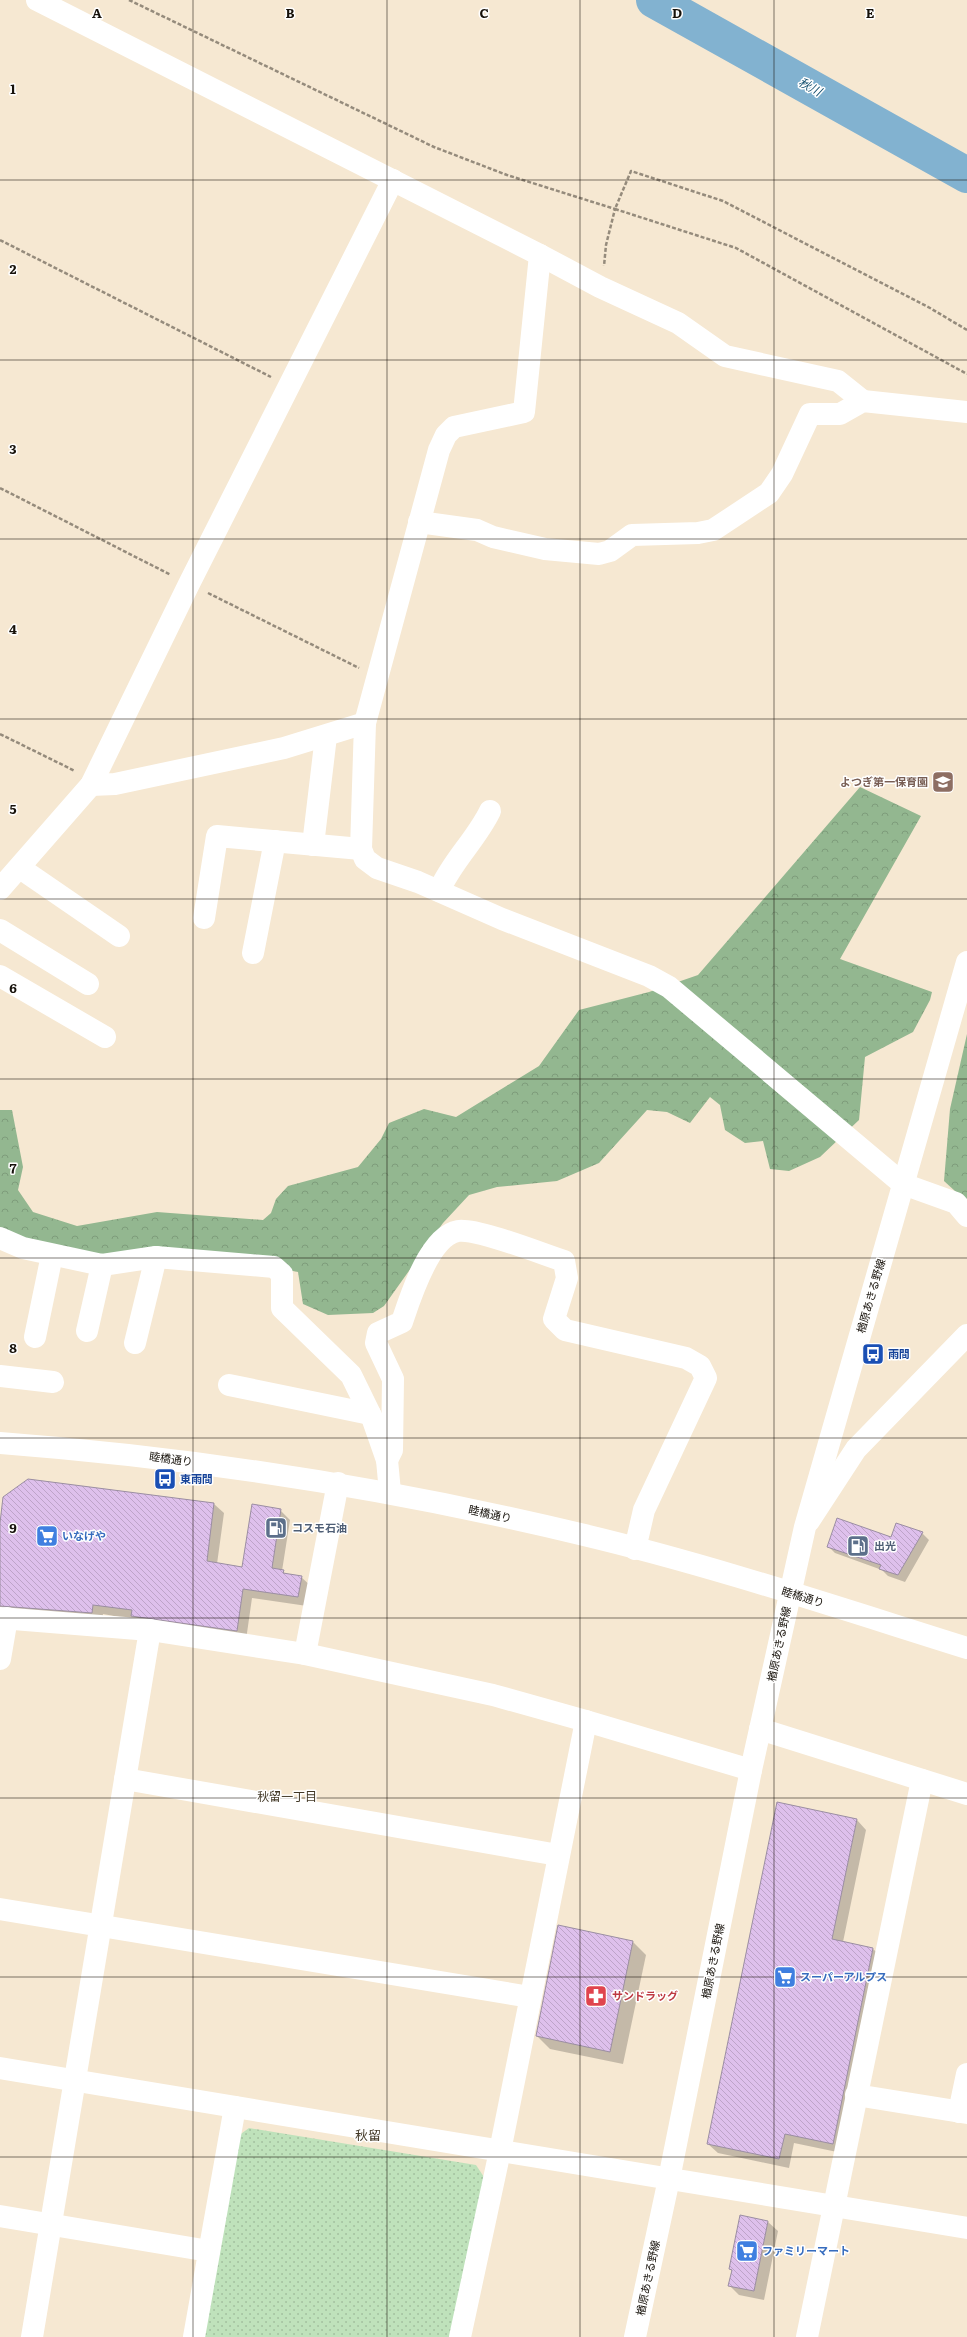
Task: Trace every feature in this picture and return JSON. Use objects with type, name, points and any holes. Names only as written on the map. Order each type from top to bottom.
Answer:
[{"type":"street","points":[[37,0],[393,180],[600,287],[678,323],[725,356],[838,381],[863,401],[967,412]]},
{"type":"street","points":[[0,889],[20,868],[90,785],[189,584],[290,387],[393,180]]},
{"type":"street","points":[[540,255],[524,412],[454,427],[446,435],[439,450],[365,723],[361,849],[365,859],[377,868],[439,891],[502,919],[649,976],[669,987],[903,1184],[956,1203],[967,1216]]},
{"type":"street","points":[[419,522],[476,530],[493,536],[545,549],[599,554],[610,551],[632,535],[698,533],[713,530],[769,493],[782,474],[810,414],[840,414],[863,401]]},
{"type":"street","points":[[90,785],[116,784],[284,748],[365,723]]},
{"type":"street","points":[[313,845],[326,736]]},
{"type":"street","points":[[439,891],[446,875],[485,823],[490,811]]},
{"type":"street","points":[[204,918],[217,836],[361,849]]},
{"type":"street","points":[[253,953],[275,841]]},
{"type":"street","points":[[20,868],[119,936]]},
{"type":"street","points":[[0,930],[88,984]]},
{"type":"street","name":"楢原あきる野線","points":[[635,2337],[669,2180],[751,1770],[805,1527],[967,962]]},
{"type":"street","points":[[0,976],[105,1037]]},
{"type":"street","points":[[387,1460],[392,1450],[393,1379],[376,1343],[378,1333],[402,1322],[411,1295],[435,1248],[447,1236],[458,1231],[481,1234],[564,1261],[567,1278],[554,1319],[565,1330],[686,1358],[700,1366],[706,1378],[644,1510],[635,1549]]},
{"type":"street","points":[[0,1238],[23,1248],[102,1265],[156,1257],[274,1267],[282,1274],[282,1308],[351,1375],[370,1414],[387,1460],[390,1492]]},
{"type":"street","points":[[35,1337],[52,1255]]},
{"type":"street","points":[[135,1343],[156,1257]]},
{"type":"street","points":[[87,1331],[102,1265]]},
{"type":"street","points":[[805,1527],[856,1449],[967,1335]]},
{"type":"street","points":[[0,1376],[53,1382]]},
{"type":"street","points":[[229,1385],[370,1414]]},
{"type":"street","name":"睦橋通り","points":[[0,1443],[132,1454],[338,1483],[390,1492],[580,1534],[790,1593],[967,1648]]},
{"type":"street","points":[[305,1654],[338,1483]]},
{"type":"street","points":[[0,1660],[4,1618],[150,1630],[305,1654],[493,1695],[586,1720],[751,1770]]},
{"type":"street","points":[[32,2337],[150,1630]]},
{"type":"street","points":[[460,2337],[500,2151],[586,1720]]},
{"type":"street","points":[[760,1729],[967,1794]]},
{"type":"street","points":[[125,1779],[558,1855]]},
{"type":"street","points":[[807,2337],[922,1780]]},
{"type":"street","points":[[0,1909],[530,1997]]},
{"type":"street","points":[[0,2068],[669,2180],[967,2228]]},
{"type":"street","points":[[856,2095],[963,2112],[967,2074]]},
{"type":"street","points":[[194,2337],[235,2107]]},
{"type":"street","points":[[0,2216],[209,2251]]},
{"type":"path","points":[[129,0],[434,147],[507,176],[736,248],[967,374]]},
{"type":"path","points":[[600,287],[603,275],[606,244],[615,209],[631,172],[723,201],[930,308],[967,330]]},
{"type":"path","points":[[0,240],[290,387]]},
{"type":"path","points":[[0,734],[75,771],[90,785]]},
{"type":"green space","points":[[860,787],[921,816],[840,959],[932,992],[930,1000],[913,1032],[865,1057],[859,1120],[820,1157],[789,1171],[770,1169],[763,1141],[745,1143],[725,1130],[720,1105],[710,1097],[690,1123],[667,1112],[647,1110],[599,1163],[557,1181],[497,1187],[469,1195],[443,1223],[384,1306],[373,1313],[328,1315],[303,1304],[298,1272],[192,1251],[107,1256],[0,1236],[0,1110],[12,1110],[23,1167],[18,1190],[33,1212],[77,1226],[157,1212],[263,1220],[271,1213],[276,1199],[288,1186],[358,1167],[381,1139],[389,1123],[424,1109],[456,1117],[539,1066],[579,1010],[649,992],[698,975]]},
{"type":"green space","points":[[967,1034],[967,1202],[944,1181],[950,1109]]},
{"type":"green space","points":[[249,2128],[476,2165],[484,2177],[453,2337],[203,2337],[238,2136]]},
{"type":"building","points":[[28,1479],[214,1503],[207,1561],[242,1567],[252,1504],[281,1509],[272,1568],[284,1570],[283,1573],[302,1576],[298,1597],[243,1589],[237,1631],[131,1616],[132,1610],[93,1605],[92,1613],[0,1606],[0,1523],[3,1497]]},
{"type":"building","points":[[837,1518],[891,1537],[896,1523],[923,1532],[898,1575],[879,1569],[881,1565],[827,1547]]},
{"type":"building","points":[[777,1802],[857,1819],[832,1939],[873,1948],[833,2144],[785,2134],[779,2159],[707,2144]]},
{"type":"building","points":[[558,1925],[633,1941],[610,2052],[536,2036]]},
{"type":"building","points":[[740,2215],[768,2221],[754,2291],[728,2286],[732,2270],[729,2269]]},
{"type":"waterway","name":"秋川","points":[[654,0],[967,175]]},
{"type":"place","name":"よつぎ第一保育園","points":[[943,782]]},
{"type":"place","name":"雨間","points":[[873,1354]]},
{"type":"place","name":"東雨間","points":[[165,1479]]},
{"type":"place","name":"コスモ石油","points":[[276,1528]]},
{"type":"place","name":"いなげや","points":[[47,1536]]},
{"type":"place","name":"出光","points":[[858,1546]]},
{"type":"place","name":"スーパーアルプス","points":[[785,1977]]},
{"type":"place","name":"サンドラッグ","points":[[596,1996]]},
{"type":"place","name":"ファミリーマート","points":[[747,2251]]},
{"type":"district","name":"秋留一丁目","points":[[287,1797]]},
{"type":"district","name":"秋留","points":[[368,2135]]}]
